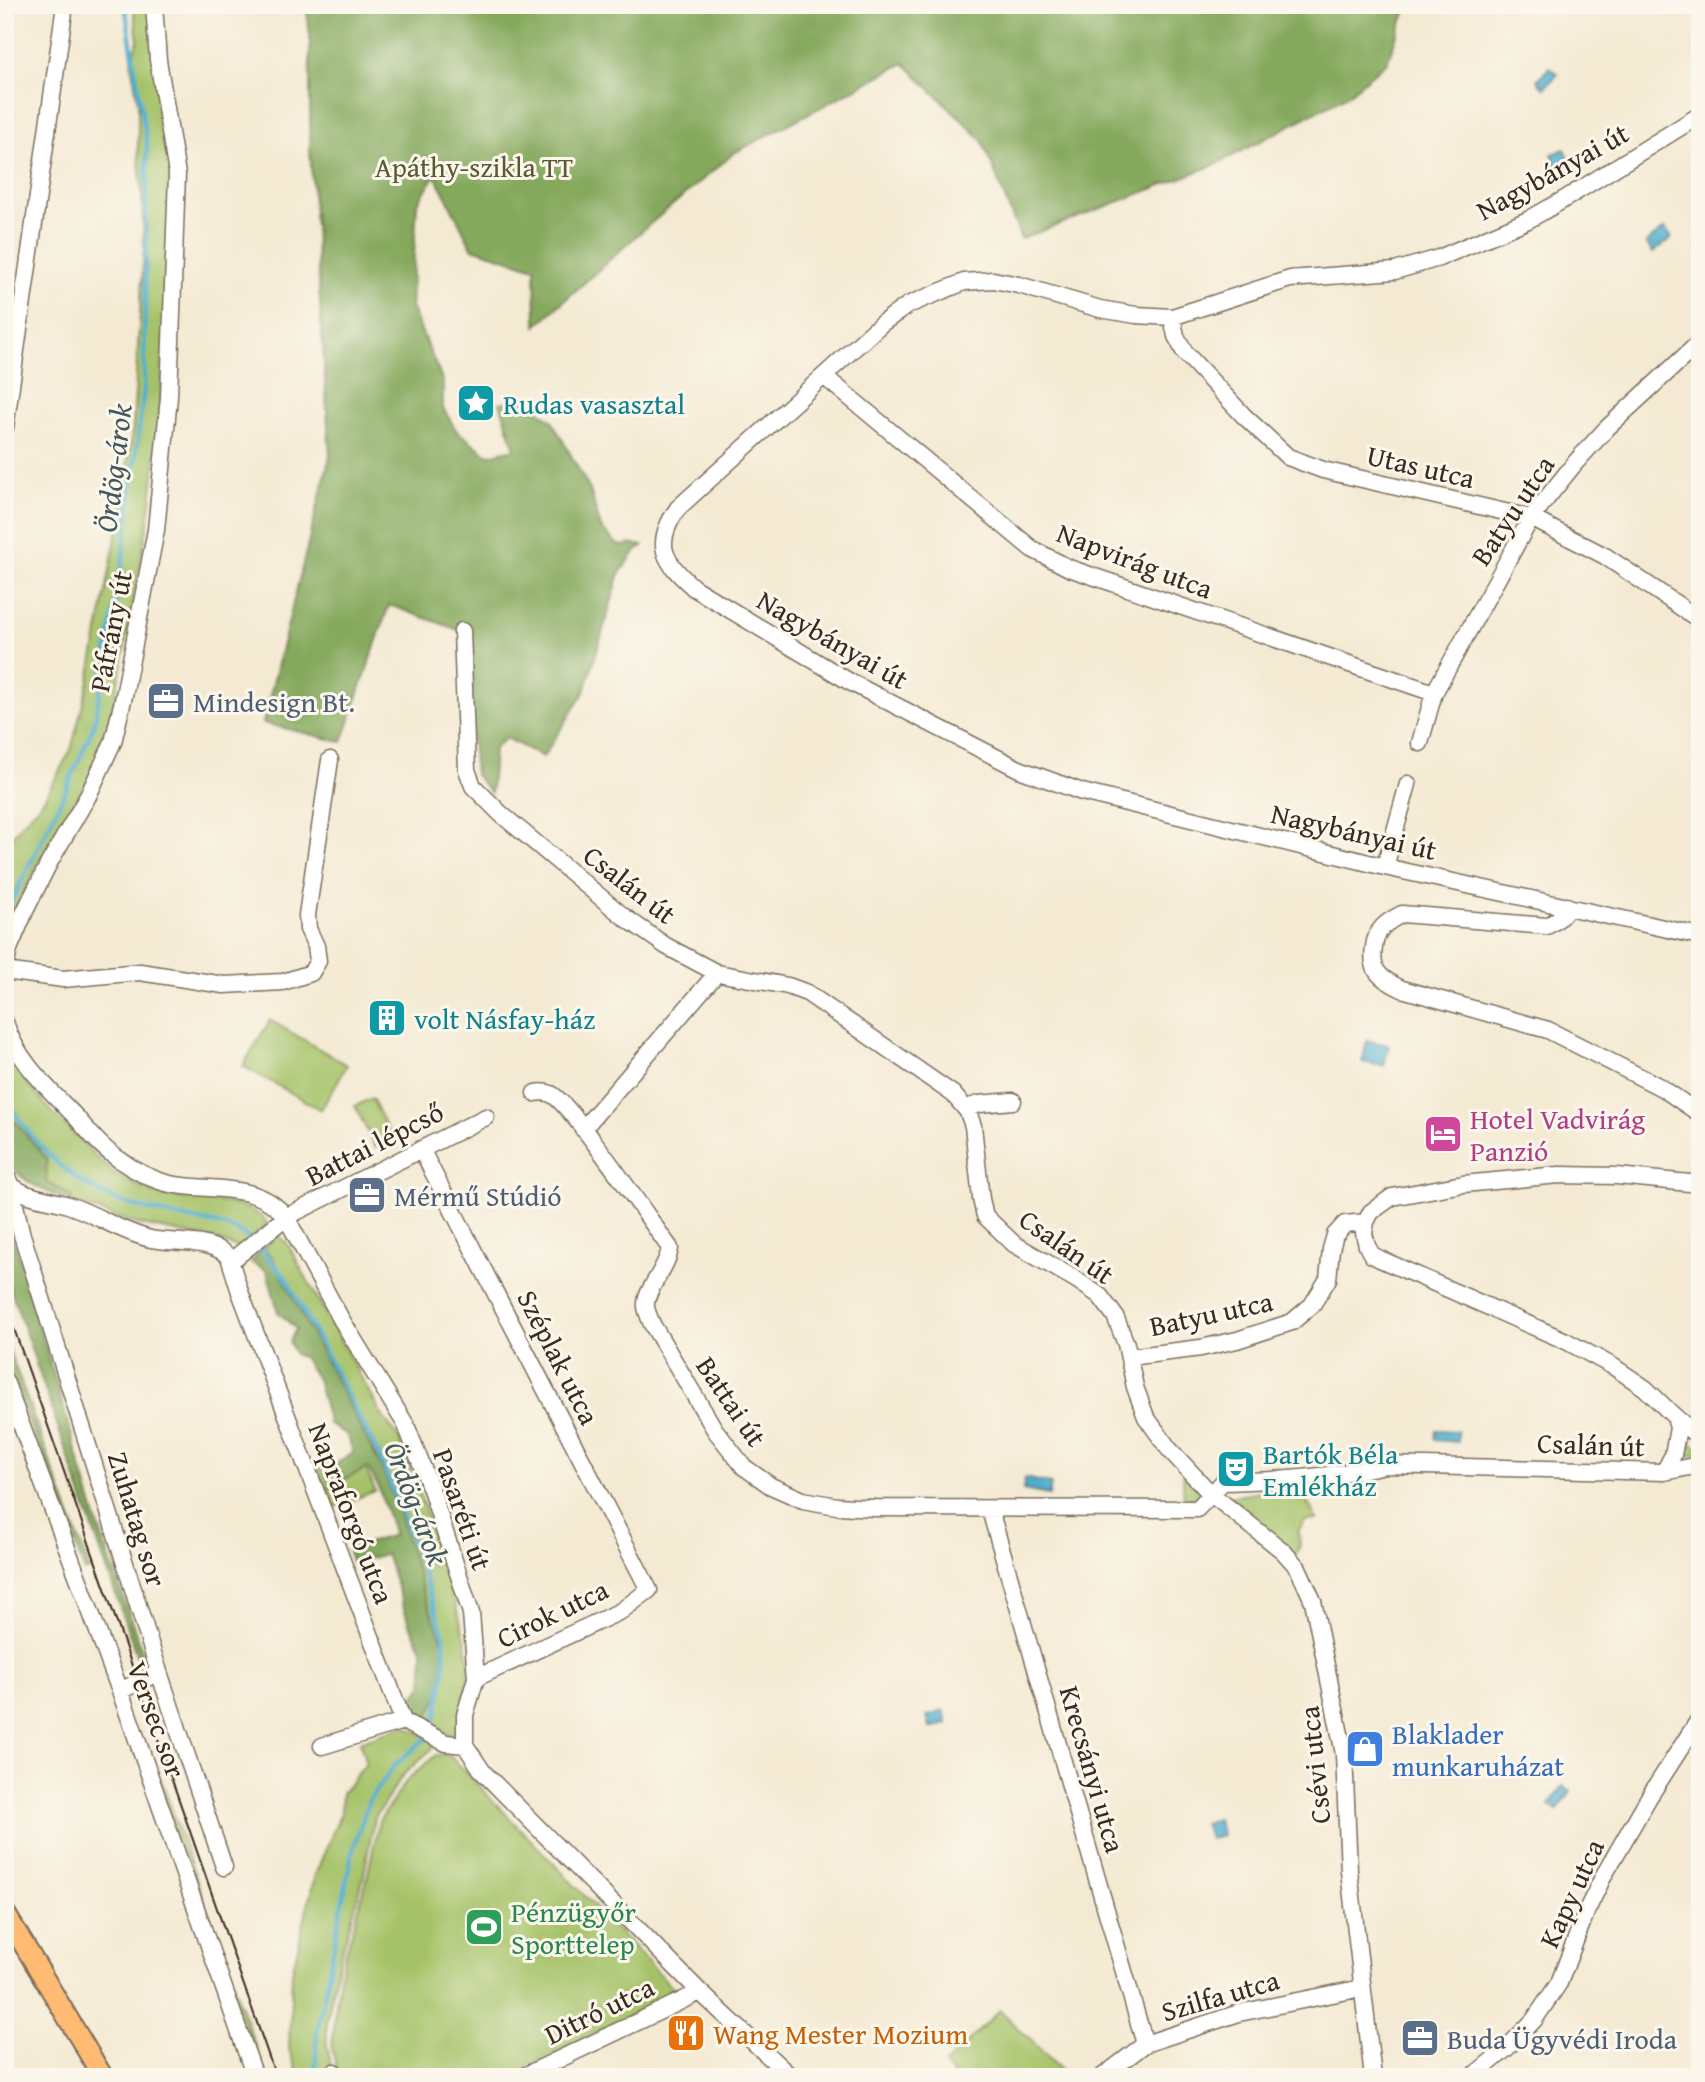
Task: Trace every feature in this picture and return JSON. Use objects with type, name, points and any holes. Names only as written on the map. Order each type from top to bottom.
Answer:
[{"type":"main road","points":[[5,1913],[103,2077]]},
{"type":"street","points":[[5,428],[65,5]]},
{"type":"street","name":"Páfrány út","points":[[7,948],[43,875],[88,796],[113,742],[156,530],[169,397],[177,173],[158,60],[154,5]]},
{"type":"street","name":"Nagybányai út","points":[[1700,115],[1528,220],[1439,258],[1395,271],[1290,279],[1172,317],[1100,309],[993,280],[964,282],[908,305],[881,324],[678,508],[668,522],[662,541],[666,558],[677,574],[694,588],[850,682],[1019,769],[1082,792],[1385,867],[1700,936]]},
{"type":"street","name":"Utas utca","points":[[1172,317],[1176,336],[1185,353],[1244,416],[1289,457],[1322,470],[1531,518],[1605,556],[1700,620]]},
{"type":"street","name":"Batyu utca","points":[[1420,743],[1434,693],[1531,518],[1575,463],[1608,428],[1700,342]]},
{"type":"street","name":"Napvirág utca","points":[[825,377],[1032,549],[1069,568],[1434,693]]},
{"type":"street","name":"Csalán út","points":[[463,631],[467,770],[473,786],[501,814],[623,916],[666,946],[717,973],[788,986],[807,993],[943,1086],[966,1108],[973,1126],[985,1216],[1014,1244],[1100,1296],[1115,1316],[1126,1344],[1135,1387],[1146,1417],[1169,1449],[1210,1493],[1223,1482],[1310,1479],[1385,1465],[1664,1472],[1700,1465]]},
{"type":"street","points":[[7,948],[5,970],[63,979],[140,972],[225,985],[282,982],[311,973],[318,961],[318,954],[308,929],[307,915],[330,760]]},
{"type":"street","points":[[1385,867],[1408,784]]},
{"type":"street","points":[[1567,906],[1557,921],[1548,926],[1402,914],[1375,933],[1372,959],[1376,971],[1386,981],[1402,989],[1548,1030],[1662,1087],[1700,1114]]},
{"type":"street","points":[[535,1093],[551,1094],[559,1099],[583,1129],[717,973]]},
{"type":"street","name":"Pasaréti út","points":[[5,1022],[13,1043],[34,1073],[116,1158],[170,1184],[250,1193],[268,1201],[286,1217],[341,1319],[406,1425],[431,1489],[471,1613],[476,1678],[465,1715],[465,1745]]},
{"type":"street","points":[[966,1108],[1013,1101]]},
{"type":"street","name":"Battai lépcső","points":[[237,1256],[286,1217],[486,1117]]},
{"type":"street","name":"Battai út","points":[[583,1129],[670,1248],[668,1261],[647,1296],[646,1308],[652,1324],[715,1430],[744,1467],[759,1479],[786,1494],[816,1503],[875,1508],[1197,1509],[1210,1493]]},
{"type":"street","name":"Széplak utca","points":[[421,1149],[649,1590]]},
{"type":"street","points":[[1700,1184],[1617,1176],[1559,1175],[1463,1184],[1392,1197],[1371,1212],[1364,1233],[1372,1255],[1566,1341],[1614,1367],[1645,1388],[1700,1438]]},
{"type":"street","name":"Zuhatag sor","points":[[8,1178],[19,1192],[67,1204],[128,1232],[152,1239],[215,1247],[237,1256]]},
{"type":"street","name":"Zuhatag sor","points":[[8,1178],[26,1248],[159,1672],[224,1867]]},
{"type":"street","name":"Batyu utca","points":[[1129,1357],[1201,1348],[1237,1340],[1292,1322],[1312,1305],[1328,1279],[1335,1235],[1345,1224],[1366,1223]]},
{"type":"street","name":"Napraforgó utca","points":[[237,1256],[240,1292],[405,1722]]},
{"type":"street","name":"Versec sor","points":[[5,1381],[120,1691],[255,2077]]},
{"type":"street","points":[[1664,1472],[1676,1441],[1678,1429],[1675,1417]]},
{"type":"street","name":"Csévi utca","points":[[1210,1493],[1283,1551],[1298,1568],[1313,1601],[1344,1754],[1349,1871],[1373,2077]]},
{"type":"street","name":"Krecsányi utca","points":[[990,1510],[1146,2044]]},
{"type":"street","name":"Cirok utca","points":[[476,1678],[621,1611],[649,1590]]},
{"type":"street","points":[[120,1691],[159,1672]]},
{"type":"street","name":"Kapy utca","points":[[1472,2077],[1507,2048],[1534,2020],[1559,1983],[1587,1910],[1604,1875],[1670,1763],[1700,1718]]},
{"type":"street","points":[[322,1746],[405,1722],[446,1743],[465,1745],[482,1772],[700,1992],[791,2077]]},
{"type":"street","name":"Szilfa utca","points":[[1102,2077],[1146,2044],[1239,2013],[1362,1988]]},
{"type":"street","name":"Ditró utca","points":[[522,2077],[700,1992]]},
{"type":"green space","points":[[133,5],[149,5],[172,176],[160,417],[150,512],[109,732],[92,775],[45,850],[5,937],[5,849],[11,837],[44,799],[71,750],[89,680],[120,516],[133,426],[144,247],[138,103],[131,62],[138,40]]},
{"type":"green space","name":"Apáthy-szikla TT","points":[[306,5],[1408,5],[1387,62],[1346,96],[1217,164],[1021,239],[982,140],[904,63],[734,153],[536,326],[535,268],[472,248],[435,175],[417,204],[411,307],[443,382],[443,408],[456,430],[488,455],[515,449],[500,403],[524,398],[552,421],[590,490],[601,528],[619,546],[643,546],[635,552],[620,573],[585,691],[543,757],[506,738],[494,749],[491,793],[475,775],[462,631],[389,605],[342,742],[263,723],[330,456],[310,151],[310,35]]},
{"type":"green space","points":[[1660,5],[1700,5],[1700,16]]},
{"type":"green space","points":[[270,1020],[347,1065],[321,1110],[243,1066]]},
{"type":"green space","points":[[5,1050],[40,1099],[111,1170],[153,1192],[167,1196],[245,1207],[268,1224],[238,1248],[216,1240],[137,1224],[71,1202],[72,1196],[46,1182],[47,1159],[5,1110]]},
{"type":"green space","points":[[372,1098],[392,1138],[375,1147],[355,1106]]},
{"type":"green space","points":[[5,1110],[47,1159],[46,1182],[72,1196],[71,1202],[42,1190],[24,1178],[9,1163],[4,1149]]},
{"type":"green space","points":[[5,1210],[98,1525],[148,1668],[142,1671],[5,1273]]},
{"type":"green space","points":[[278,1235],[287,1243],[383,1417],[399,1438],[439,1547],[470,1665],[458,1734],[451,1736],[426,1719],[439,1695],[443,1642],[423,1592],[397,1507],[382,1469],[272,1257],[263,1248]]},
{"type":"green space","points":[[263,1248],[272,1257],[382,1469],[397,1507],[423,1592],[443,1642],[443,1675],[439,1695],[426,1719],[406,1707],[423,1685],[423,1651],[409,1623],[386,1554],[352,1563],[347,1549],[394,1535],[378,1486],[368,1468],[336,1483],[321,1496],[313,1480],[320,1465],[336,1464],[353,1452],[347,1435],[329,1424],[317,1379],[303,1357],[295,1355],[289,1342],[296,1329],[278,1312],[267,1271],[251,1262]]},
{"type":"green space","points":[[5,1339],[90,1570],[85,1572],[5,1359]]},
{"type":"green space","points":[[1682,1436],[1700,1449],[1700,1454],[1676,1458]]},
{"type":"green space","points":[[361,1457],[375,1491],[332,1508],[318,1474]]},
{"type":"green space","points":[[1183,1476],[1202,1491],[1192,1503],[1184,1504]]},
{"type":"green space","points":[[1299,1486],[1317,1520],[1305,1521],[1298,1531],[1300,1545],[1294,1558],[1234,1508],[1230,1497]]},
{"type":"green space","points":[[403,1725],[438,1743],[403,1775],[374,1819],[363,1879],[337,1969],[327,2021],[327,2045],[332,2072],[326,2077],[299,2077],[289,2049],[292,1973],[315,1875],[341,1813],[342,1793],[366,1764],[360,1742]]},
{"type":"green space","name":"Pénzügyőr Sporttelep","points":[[448,1754],[677,1992],[508,2077],[339,2077],[332,2049],[341,1970],[366,1883],[379,1821],[408,1779],[436,1755]]},
{"type":"green space","points":[[162,1782],[266,2077],[262,2077],[157,1783]]},
{"type":"green space","points":[[1000,2010],[1068,2077],[955,2077],[944,2065]]},
{"type":"water","points":[[1550,67],[1558,74],[1544,88],[1537,80]]},
{"type":"water","points":[[1565,149],[1573,170],[1559,174],[1552,154]]},
{"type":"water","points":[[1665,228],[1672,238],[1653,253],[1646,243]]},
{"type":"water","points":[[1367,1041],[1389,1045],[1384,1066],[1362,1062]]},
{"type":"water","points":[[1436,1430],[1458,1431],[1458,1442],[1435,1440]]},
{"type":"water","points":[[1025,1478],[1051,1484],[1049,1495],[1023,1490]]},
{"type":"water","points":[[944,1711],[947,1724],[930,1728],[927,1716]]},
{"type":"water","points":[[1563,1786],[1571,1792],[1557,1811],[1549,1805]]},
{"type":"water","points":[[1217,1819],[1222,1835],[1209,1839],[1204,1823]]},
{"type":"waterway","name":"Ördög-árok","points":[[5,915],[65,792],[94,725],[121,572],[144,389],[147,144],[125,5]]},
{"type":"waterway","name":"Ördög-árok","points":[[5,1097],[24,1126],[47,1153],[73,1176],[88,1185],[131,1205],[227,1227],[251,1240]]},
{"type":"waterway","name":"Ördög-árok","points":[[258,1245],[286,1278],[380,1457],[411,1537],[444,1636],[445,1668],[437,1714],[425,1739],[395,1765],[369,1800],[352,1853],[317,2033],[315,2077]]},
{"type":"tram line","points":[[5,1303],[276,2077]]},
{"type":"place","name":"Rudas vasasztal","points":[[476,403]]},
{"type":"place","name":"Mindesign Bt.","points":[[166,701]]},
{"type":"place","name":"volt Násfay-ház","points":[[387,1018]]},
{"type":"place","name":"Hotel Vadvirág Panzió","points":[[1443,1134]]},
{"type":"place","name":"Mérmű Stúdió","points":[[367,1195]]},
{"type":"place","name":"Bartók Béla Emlékház","points":[[1236,1469]]},
{"type":"place","name":"Blaklader munkaruházat","points":[[1365,1749]]},
{"type":"place","name":"Pénzügyőr Sporttelep","points":[[484,1927]]},
{"type":"place","name":"Wang Mester Mozium","points":[[686,2033]]},
{"type":"place","name":"Buda Ügyvédi Iroda","points":[[1420,2038]]}]
